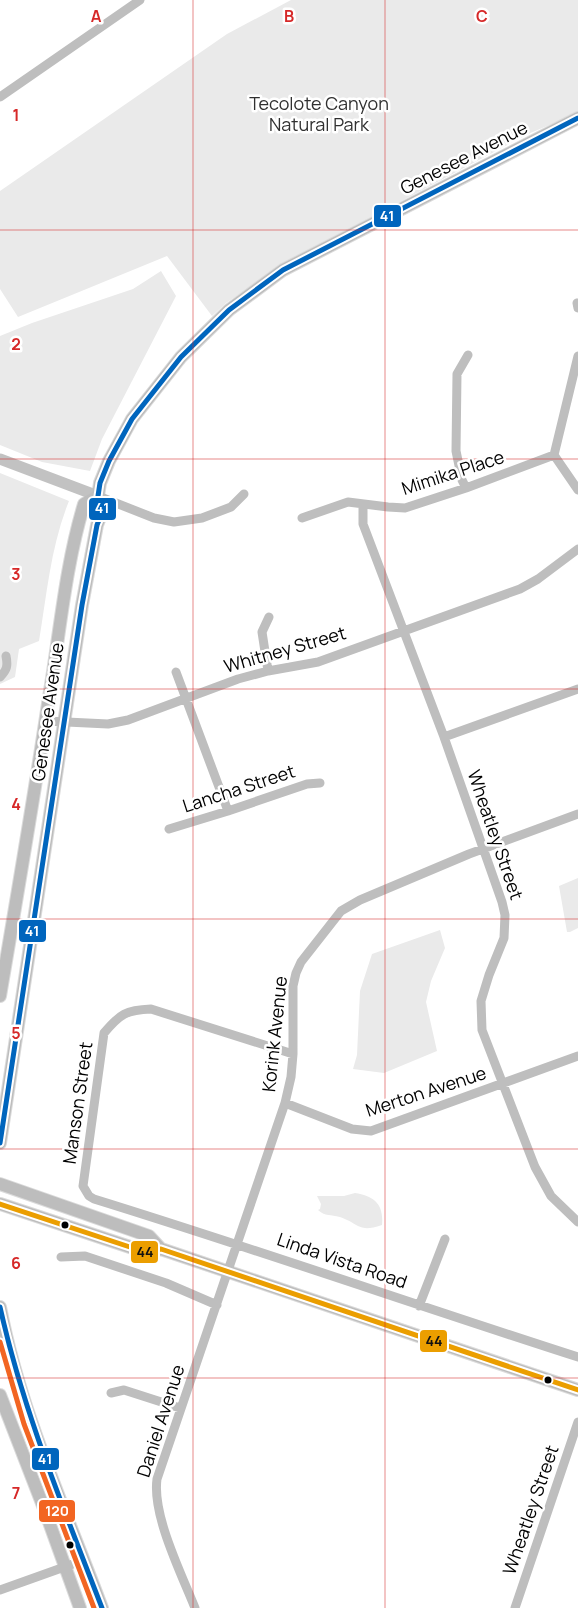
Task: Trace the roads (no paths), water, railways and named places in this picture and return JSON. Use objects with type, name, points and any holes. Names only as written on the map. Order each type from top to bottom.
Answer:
[{"type":"main road","name":"Genesee Avenue","points":[[0,1143],[82,605],[97,525],[102,510],[98,496],[100,483],[109,461],[132,419],[181,357],[229,310],[282,270],[578,118]]},
{"type":"main road","name":"Genesee Avenue","points":[[0,996],[68,576],[84,504],[98,496]]},
{"type":"main road","points":[[0,1184],[149,1236],[161,1249],[578,1390]]},
{"type":"main road","points":[[0,1204],[145,1252],[161,1249]]},
{"type":"main road","points":[[0,1306],[8,1349],[25,1406],[102,1608]]},
{"type":"main road","points":[[0,1395],[46,1511],[80,1608]]},
{"type":"street","points":[[0,97],[140,0]]},
{"type":"street","points":[[466,488],[462,480],[456,451],[457,374],[468,356]]},
{"type":"street","points":[[578,356],[554,454],[578,490]]},
{"type":"street","name":"Mimika Place","points":[[302,518],[348,502],[404,508],[466,488],[554,454]]},
{"type":"street","points":[[0,459],[154,518],[174,522],[202,518],[231,507],[244,494]]},
{"type":"street","name":"Wheatley Street","points":[[363,505],[364,524],[444,737],[484,848],[505,915],[504,938],[481,1001],[482,1030],[535,1167],[552,1196],[578,1222]]},
{"type":"street","name":"Whitney Street","points":[[46,721],[108,724],[128,720],[238,679],[268,671],[318,662],[520,589],[578,549]]},
{"type":"street","points":[[268,671],[262,632],[269,617]]},
{"type":"street","points":[[0,677],[6,672],[8,665],[6,656]]},
{"type":"street","points":[[176,672],[228,811]]},
{"type":"street","points":[[444,737],[578,689]]},
{"type":"street","name":"Lancha Street","points":[[169,830],[307,784],[320,783]]},
{"type":"street","name":"Korink Avenue","points":[[228,1272],[291,1077],[293,986],[296,973],[302,962],[341,911],[360,900],[484,848],[578,814]]},
{"type":"street","name":"Manson Street","points":[[94,1198],[90,1196],[83,1186],[104,1033],[116,1019],[133,1010],[151,1009],[293,1054]]},
{"type":"street","name":"Merton Avenue","points":[[284,1103],[352,1128],[371,1131],[578,1056]]},
{"type":"street","name":"Linda Vista Road","points":[[94,1198],[238,1243],[419,1306],[578,1357]]},
{"type":"street","points":[[419,1306],[445,1239]]},
{"type":"street","points":[[61,1257],[85,1256],[166,1283],[216,1304]]},
{"type":"street","name":"Daniel Avenue","points":[[195,1608],[158,1512],[157,1479],[228,1272]]},
{"type":"street","points":[[111,1393],[124,1390],[180,1408]]},
{"type":"street","name":"Wheatley Street","points":[[515,1608],[578,1423]]},
{"type":"street","points":[[0,1590],[84,1560]]},
{"type":"park label","name":"Tecolote Canyon Natural Park","points":[[319,114]]}]
